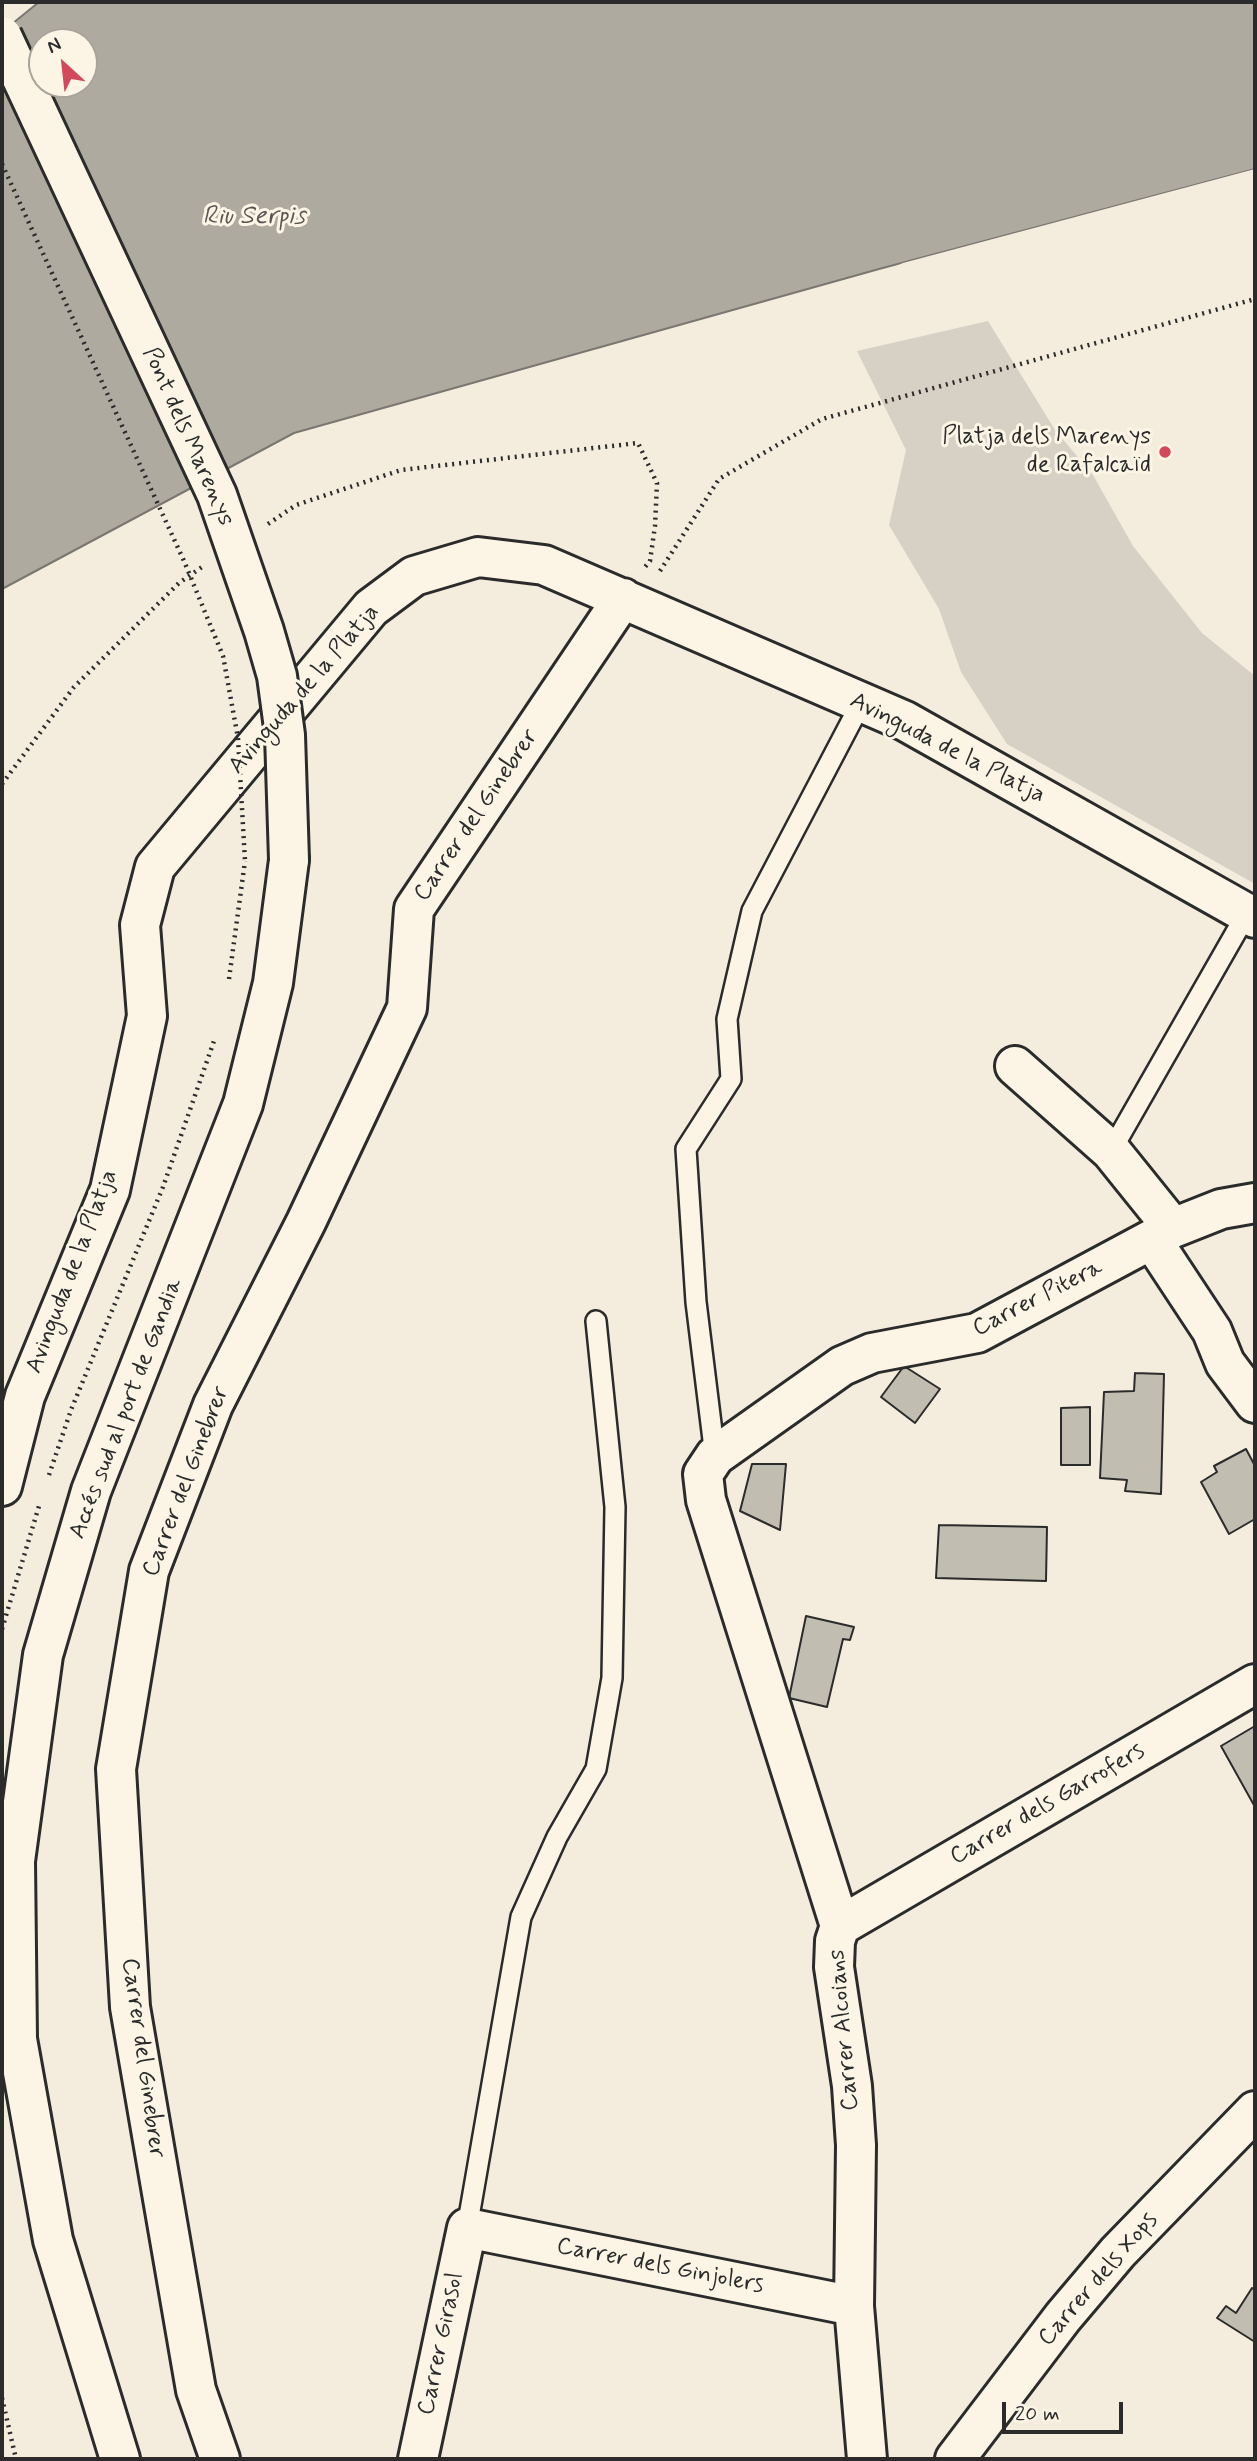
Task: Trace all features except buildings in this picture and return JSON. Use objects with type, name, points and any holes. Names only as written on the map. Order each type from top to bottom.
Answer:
[{"type":"main road","name":"Pont dels Marenys","points":[[2,36],[217,495],[277,676],[285,735],[289,860]]},
{"type":"main road","name":"Avinguda de la Platja","points":[[2,1486],[25,1396],[110,1190],[147,1016],[140,925],[155,867],[371,608],[414,576],[478,557],[544,565],[905,722],[1251,915]]},
{"type":"main road","name":"Carrer del Ginebrer","points":[[220,2459],[196,2390],[130,2007],[116,1769],[149,1571],[213,1405],[306,1222],[407,1008],[414,909],[631,602]]},
{"type":"main road","name":"Accés sud al port de Gandia","points":[[120,2459],[53,2241],[17,2039],[15,1861],[43,1655],[91,1491],[243,1104],[273,984],[289,860]]},
{"type":"main road","points":[[1015,1066],[1111,1151],[1163,1234],[1212,1331],[1224,1363],[1255,1403]]},
{"type":"main road","name":"Carrer Pitera","points":[[715,1456],[842,1366],[872,1353],[977,1333],[1163,1234],[1221,1209],[1255,1203]]},
{"type":"main road","name":"Carrer Alcoians","points":[[715,1456],[703,1474],[706,1500],[840,1926],[835,1941],[834,1967],[852,2085],[856,2145],[854,2306],[867,2459]]},
{"type":"main road","name":"Carrer dels Garrofers","points":[[840,1926],[1255,1684]]},
{"type":"main road","name":"Carrer dels Xops","points":[[955,2459],[1063,2317],[1118,2252],[1255,2111]]},
{"type":"main road","name":"Carrer dels Ginjolers","points":[[467,2228],[854,2306]]},
{"type":"main road","name":"Carrer Girasol","points":[[418,2459],[467,2228]]},
{"type":"lane","points":[[715,1456],[696,1302],[686,1149],[731,1079],[727,1019],[752,911],[861,703]]},
{"type":"lane","points":[[1111,1151],[1251,915]]},
{"type":"lane","points":[[467,2228],[521,1917],[557,1837],[596,1769],[612,1678],[615,1507],[596,1321]]},
{"type":"path","points":[[2,164],[184,561],[223,656],[238,738],[245,862],[227,989]]},
{"type":"path","points":[[631,602],[719,479],[822,419],[1255,299]]},
{"type":"path","points":[[264,526],[296,505],[401,470],[638,443],[657,484],[655,526],[649,561],[631,602]]},
{"type":"path","points":[[2,784],[74,687],[179,583],[211,562]]},
{"type":"path","points":[[47,1481],[71,1410],[163,1187],[217,1028]]},
{"type":"path","points":[[2,1629],[39,1505]]},
{"type":"path","points":[[2,2398],[16,2459]]},
{"type":"shaded area","points":[[988,321],[1055,430],[1093,475],[1133,546],[1202,633],[1255,676],[1255,884],[1007,744],[961,672],[939,609],[889,525],[906,450],[857,351]]},
{"type":"water","name":"Riu Serpis","points":[[39,2],[1255,2],[1255,169],[879,269],[294,433],[2,589],[2,32]]},
{"type":"pier","points":[[1255,169],[1255,172],[885,271],[903,263]]},
{"type":"place","name":"Platja dels Marenys de Rafalcaïd","points":[[1165,452]]}]
